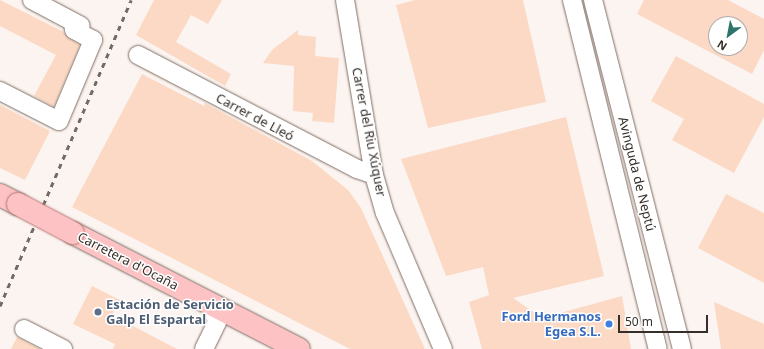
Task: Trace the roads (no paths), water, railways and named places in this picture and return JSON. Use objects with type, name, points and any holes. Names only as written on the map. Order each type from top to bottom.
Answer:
[{"type":"main road","name":"Carretera d'Ocaña","points":[[8,206],[215,313],[299,349]]},
{"type":"main road","name":"Carretera d'Ocaña","points":[[215,313],[268,349]]},
{"type":"street","points":[[0,91],[60,121],[93,40],[74,30],[77,24],[32,0]]},
{"type":"street","name":"Carrer del Riu Xúquer","points":[[344,0],[374,175],[385,213],[442,349]]},
{"type":"street","name":"Avinguda de Neptú","points":[[572,0],[658,349]]},
{"type":"street","name":"Avinguda de Neptú","points":[[593,0],[682,349]]},
{"type":"street","name":"Carrer de Lleó","points":[[138,55],[357,169],[374,175]]},
{"type":"street","points":[[204,349],[215,313]]},
{"type":"street","points":[[24,329],[63,349]]},
{"type":"railway","points":[[0,306],[131,0]]},
{"type":"place","name":"Estación de Servicio Galp El Espartal","points":[[98,312]]},
{"type":"place","name":"Ford Hermanos Egea S.L.","points":[[609,324]]}]
